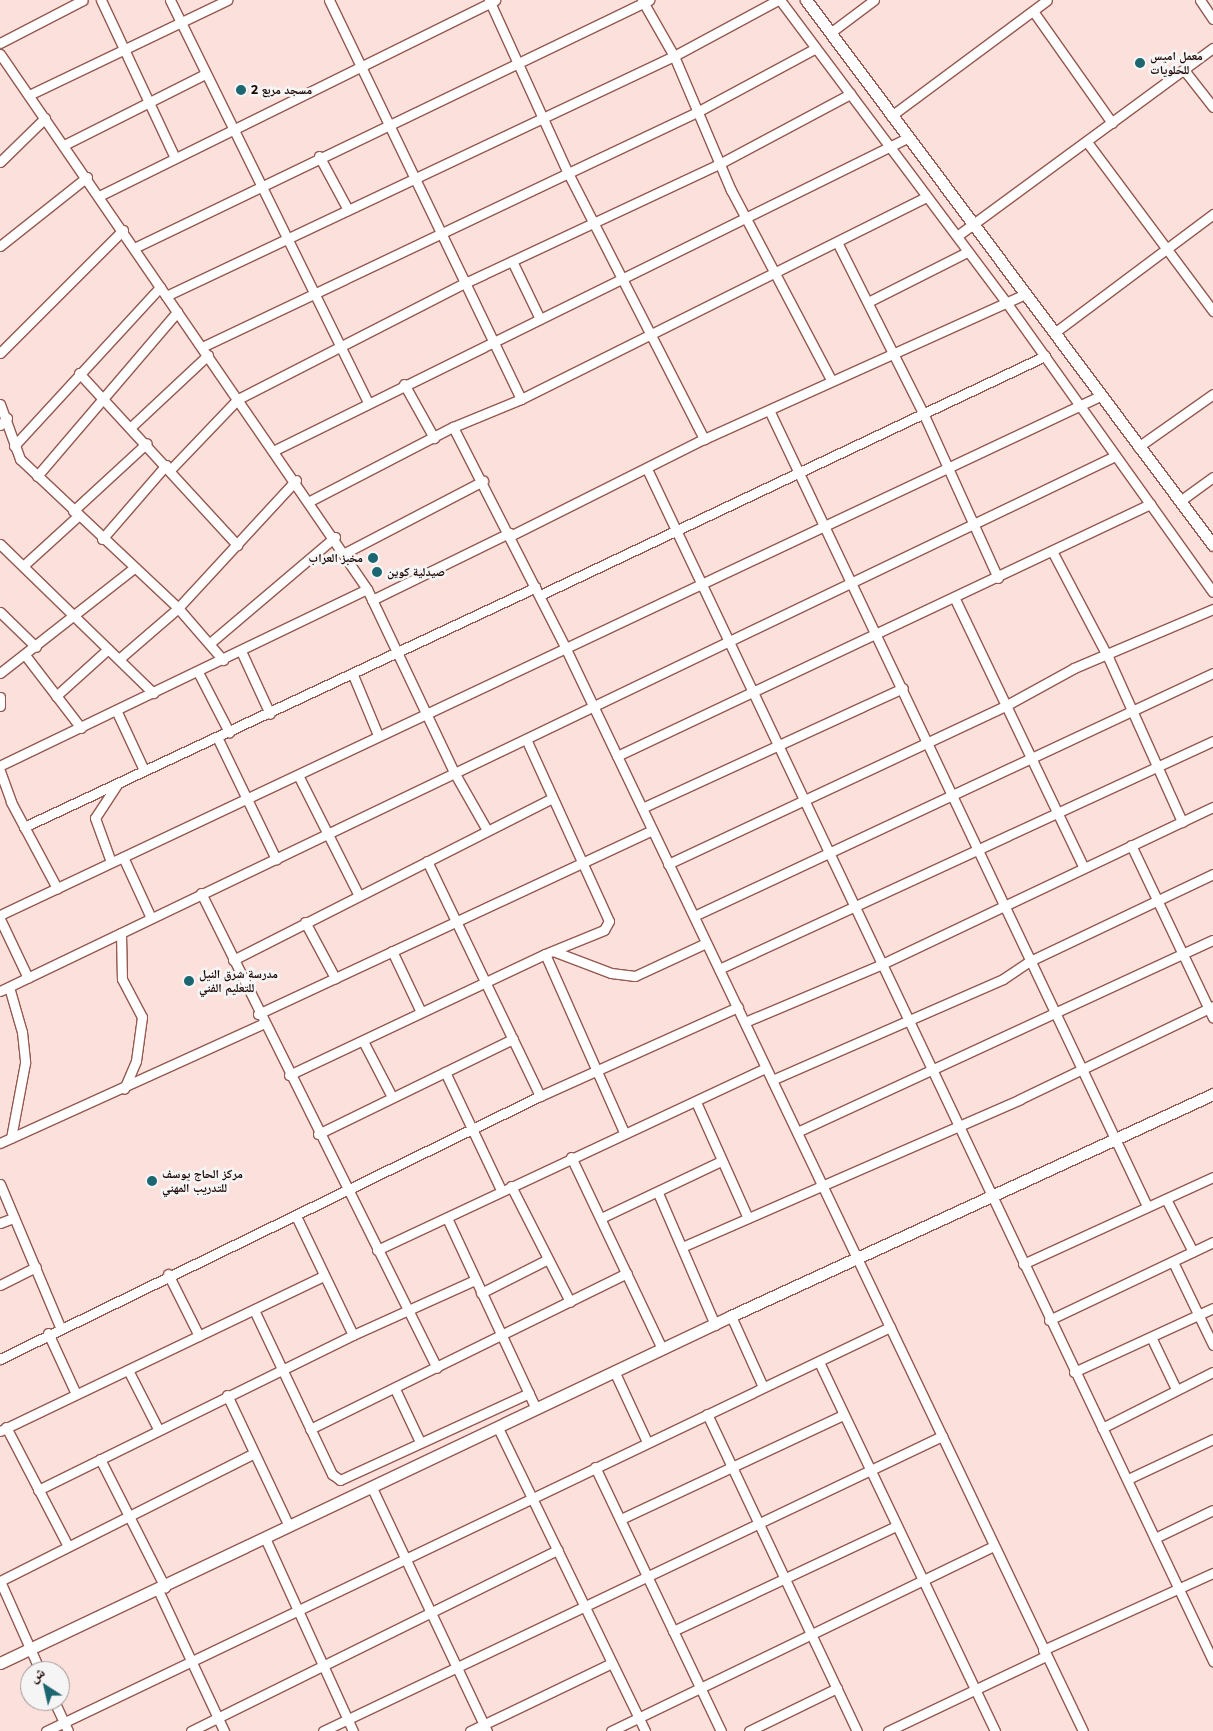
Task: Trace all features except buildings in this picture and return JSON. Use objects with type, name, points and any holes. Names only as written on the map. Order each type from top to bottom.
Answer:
[{"type":"street","points":[[0,43],[83,0]]},
{"type":"street","points":[[102,0],[175,158]]},
{"type":"street","points":[[170,0],[259,186],[368,402]]},
{"type":"street","points":[[30,95],[179,20],[227,0]]},
{"type":"street","points":[[329,0],[521,399]]},
{"type":"street","points":[[166,296],[414,176],[674,56],[779,0],[1006,302],[1213,592]]},
{"type":"street","points":[[806,0],[907,138],[1213,545]]},
{"type":"street","points":[[830,33],[874,0]]},
{"type":"street","points":[[891,116],[1047,0]]},
{"type":"street","points":[[1200,0],[1213,19]]},
{"type":"street","points":[[99,196],[492,1],[568,172],[622,279],[652,333],[704,439]]},
{"type":"street","points":[[134,248],[319,156],[519,64],[645,1],[674,56],[719,164],[774,273],[832,380]]},
{"type":"street","points":[[1033,11],[1112,123]]},
{"type":"street","points":[[957,236],[1213,48]]},
{"type":"street","points":[[132,426],[205,351],[313,292],[697,112],[814,49]]},
{"type":"street","points":[[0,54],[3,66],[30,95],[177,312],[335,537],[367,589],[455,774],[487,830]]},
{"type":"street","points":[[1184,70],[1213,107]]},
{"type":"street","points":[[64,145],[205,74]]},
{"type":"street","points":[[102,539],[169,467],[238,399],[465,283],[719,164],[850,94]]},
{"type":"street","points":[[0,162],[45,118]]},
{"type":"street","points":[[275,450],[404,384],[746,217],[891,150],[907,138]]},
{"type":"street","points":[[1087,142],[1213,312]]},
{"type":"street","points":[[319,156],[347,208]]},
{"type":"street","points":[[0,246],[87,177]]},
{"type":"street","points":[[310,501],[453,428],[521,399],[926,197]]},
{"type":"street","points":[[1054,333],[1213,214]]},
{"type":"street","points":[[0,354],[123,230]]},
{"type":"street","points":[[837,242],[924,415],[998,578]]},
{"type":"street","points":[[868,302],[968,252]]},
{"type":"street","points":[[512,262],[540,319]]},
{"type":"street","points":[[14,446],[160,286]]},
{"type":"street","points":[[372,600],[647,469],[704,439],[1025,294]]},
{"type":"street","points":[[37,476],[177,312]]},
{"type":"street","points":[[24,827],[120,780],[270,714],[538,591],[801,475],[1045,356]]},
{"type":"street","points":[[79,373],[132,426],[237,546]]},
{"type":"street","points":[[404,384],[434,438]]},
{"type":"street","points":[[1138,447],[1213,394]]},
{"type":"street","points":[[0,915],[565,647],[700,588],[1100,396]]},
{"type":"street","points":[[0,404],[7,418],[14,446],[37,476],[102,539],[178,608],[223,660]]},
{"type":"street","points":[[769,410],[903,688],[926,742],[1117,1139],[1147,1206]]},
{"type":"street","points":[[0,425],[7,418]]},
{"type":"street","points":[[453,428],[483,481],[538,591],[738,1007],[856,1260],[890,1327],[1083,1731]]},
{"type":"street","points":[[23,566],[147,443]]},
{"type":"street","points":[[11,1138],[22,1098],[24,1054],[4,989],[121,934],[201,893],[455,774],[850,580],[1115,456]]},
{"type":"street","points":[[647,469],[673,532],[777,748],[805,801],[853,909],[934,1071],[1048,1320],[1128,1479],[1213,1661]]},
{"type":"street","points":[[1180,501],[1213,477]]},
{"type":"street","points":[[119,659],[178,608],[296,480]]},
{"type":"street","points":[[345,553],[483,481]]},
{"type":"street","points":[[617,756],[955,600],[1150,504]]},
{"type":"street","points":[[210,644],[335,537]]},
{"type":"street","points":[[0,544],[153,693]]},
{"type":"street","points":[[1052,551],[1108,657],[1182,822]]},
{"type":"street","points":[[0,673],[36,647],[134,568]]},
{"type":"street","points":[[0,766],[241,652],[367,589]]},
{"type":"street","points":[[955,600],[1084,868]]},
{"type":"street","points":[[668,864],[1005,706],[1074,668],[1108,657],[1213,609]]},
{"type":"street","points":[[0,612],[36,647]]},
{"type":"street","points":[[56,696],[108,649]]},
{"type":"street","points":[[241,652],[270,714]]},
{"type":"street","points":[[25,655],[80,728]]},
{"type":"street","points":[[198,672],[229,732]]},
{"type":"street","points":[[694,916],[830,856],[1031,757],[1213,673]]},
{"type":"street","points":[[353,676],[378,735]]},
{"type":"street","points":[[642,808],[777,748],[903,688]]},
{"type":"street","points":[[0,697],[0,706]]},
{"type":"street","points":[[116,710],[144,770]]},
{"type":"street","points":[[217,737],[276,859]]},
{"type":"street","points":[[288,1075],[363,1041],[420,1010],[485,979],[608,926],[526,739]]},
{"type":"street","points":[[719,969],[979,852],[1158,765],[1213,741]]},
{"type":"street","points":[[0,770],[24,827],[57,888]]},
{"type":"street","points":[[298,775],[358,894]]},
{"type":"street","points":[[111,862],[95,818],[120,780]]},
{"type":"street","points":[[233,960],[358,894],[551,799]]},
{"type":"street","points":[[745,1022],[880,965],[1213,807]]},
{"type":"street","points":[[258,1014],[456,922],[580,861],[652,830]]},
{"type":"street","points":[[1131,845],[1183,954],[1211,1007],[1213,1018]]},
{"type":"street","points":[[122,856],[151,918]]},
{"type":"street","points":[[427,861],[540,1096]]},
{"type":"street","points":[[772,1080],[907,1018],[1003,979],[1030,961],[1213,874]]},
{"type":"street","points":[[201,893],[262,1024],[437,1368]]},
{"type":"street","points":[[0,919],[28,978]]},
{"type":"street","points":[[305,922],[335,978]]},
{"type":"street","points":[[121,934],[122,979],[142,1018],[136,1062],[124,1089]]},
{"type":"street","points":[[797,1132],[934,1071],[1213,940]]},
{"type":"street","points":[[549,953],[611,973],[635,976],[706,943]]},
{"type":"street","points":[[392,952],[420,1010]]},
{"type":"street","points":[[549,953],[594,1071],[624,1132]]},
{"type":"street","points":[[0,1359],[48,1333],[168,1274],[348,1192],[474,1131],[540,1096],[738,1007]]},
{"type":"street","points":[[682,1247],[959,1126],[1211,1007]]},
{"type":"street","points":[[0,1143],[124,1089],[262,1024]]},
{"type":"street","points":[[318,1134],[513,1039]]},
{"type":"street","points":[[363,1041],[392,1097]]},
{"type":"street","points":[[377,1250],[448,1218],[501,1190],[624,1132],[696,1102],[766,1068]]},
{"type":"street","points":[[445,1072],[501,1190]]},
{"type":"street","points":[[0,1663],[615,1373],[731,1316],[992,1199],[1213,1094]]},
{"type":"street","points":[[696,1102],[748,1218]]},
{"type":"street","points":[[571,1157],[662,1349]]},
{"type":"street","points":[[601,1218],[658,1193],[722,1161]]},
{"type":"street","points":[[1023,1264],[1213,1177]]},
{"type":"street","points":[[0,1184],[60,1327]]},
{"type":"street","points":[[511,1186],[546,1260],[570,1302]]},
{"type":"street","points":[[658,1193],[715,1325]]},
{"type":"street","points":[[1166,1199],[1192,1252]]},
{"type":"street","points":[[296,1216],[352,1335]]},
{"type":"street","points":[[0,1223],[13,1218]]},
{"type":"street","points":[[448,1218],[536,1409]]},
{"type":"street","points":[[1048,1320],[1213,1242]]},
{"type":"street","points":[[481,1293],[546,1260]]},
{"type":"street","points":[[1173,1262],[1213,1345]]},
{"type":"street","points":[[0,1285],[36,1267]]},
{"type":"street","points":[[310,1429],[503,1338],[627,1273]]},
{"type":"street","points":[[168,1274],[199,1336]]},
{"type":"street","points":[[67,1544],[3,1429],[324,1276]]},
{"type":"street","points":[[38,1490],[227,1395],[352,1335],[475,1280]]},
{"type":"street","points":[[1074,1372],[1213,1308]]},
{"type":"street","points":[[254,1310],[332,1474],[340,1480],[529,1393]]},
{"type":"street","points":[[731,1316],[763,1387]]},
{"type":"street","points":[[46,1731],[66,1727],[192,1661],[890,1327]]},
{"type":"street","points":[[48,1333],[76,1394]]},
{"type":"street","points":[[1150,1337],[1176,1389]]},
{"type":"street","points":[[819,1362],[995,1731]]},
{"type":"street","points":[[128,1370],[158,1429]]},
{"type":"street","points":[[1102,1428],[1213,1372]]},
{"type":"street","points":[[615,1373],[647,1442]]},
{"type":"street","points":[[395,1389],[420,1442]]},
{"type":"street","points":[[227,1395],[289,1526]]},
{"type":"street","points":[[707,1414],[730,1469],[812,1631],[858,1731]]},
{"type":"street","points":[[621,1519],[843,1415]]},
{"type":"street","points":[[498,1428],[645,1731]]},
{"type":"street","points":[[323,1731],[942,1436]]},
{"type":"street","points":[[1128,1479],[1213,1439]]},
{"type":"street","points":[[35,1661],[0,1581],[67,1544],[254,1453]]},
{"type":"street","points":[[100,1459],[130,1514],[192,1661],[224,1731]]},
{"type":"street","points":[[595,1467],[721,1731]]},
{"type":"street","points":[[372,1488],[485,1728]]},
{"type":"street","points":[[1155,1538],[1213,1510]]},
{"type":"street","points":[[673,1631],[896,1526]]},
{"type":"street","points":[[265,1538],[353,1731]]},
{"type":"street","points":[[612,1731],[698,1686],[994,1546]]},
{"type":"street","points":[[191,1731],[325,1668],[558,1550]]},
{"type":"street","points":[[888,1731],[975,1691],[1045,1653],[1213,1572]]},
{"type":"street","points":[[1204,1642],[1213,1638]]},
{"type":"street","points":[[470,1731],[485,1728],[612,1664]]},
{"type":"street","points":[[749,1731],[837,1688]]},
{"type":"street","points":[[59,1711],[66,1727]]},
{"type":"place","name":"معمل اميس للحلويات","points":[[1140,63]]},
{"type":"place","name":"مسجد مربع 2","points":[[241,90]]},
{"type":"place","name":"مخبز العراب","points":[[373,558]]},
{"type":"place","name":"صيدلية كوين","points":[[377,572]]},
{"type":"place","name":"مدرسة شرق النيل للتعليم الفني","points":[[189,981]]},
{"type":"place","name":"مركز الحاج يوسف للتدريب المهني","points":[[152,1181]]}]
